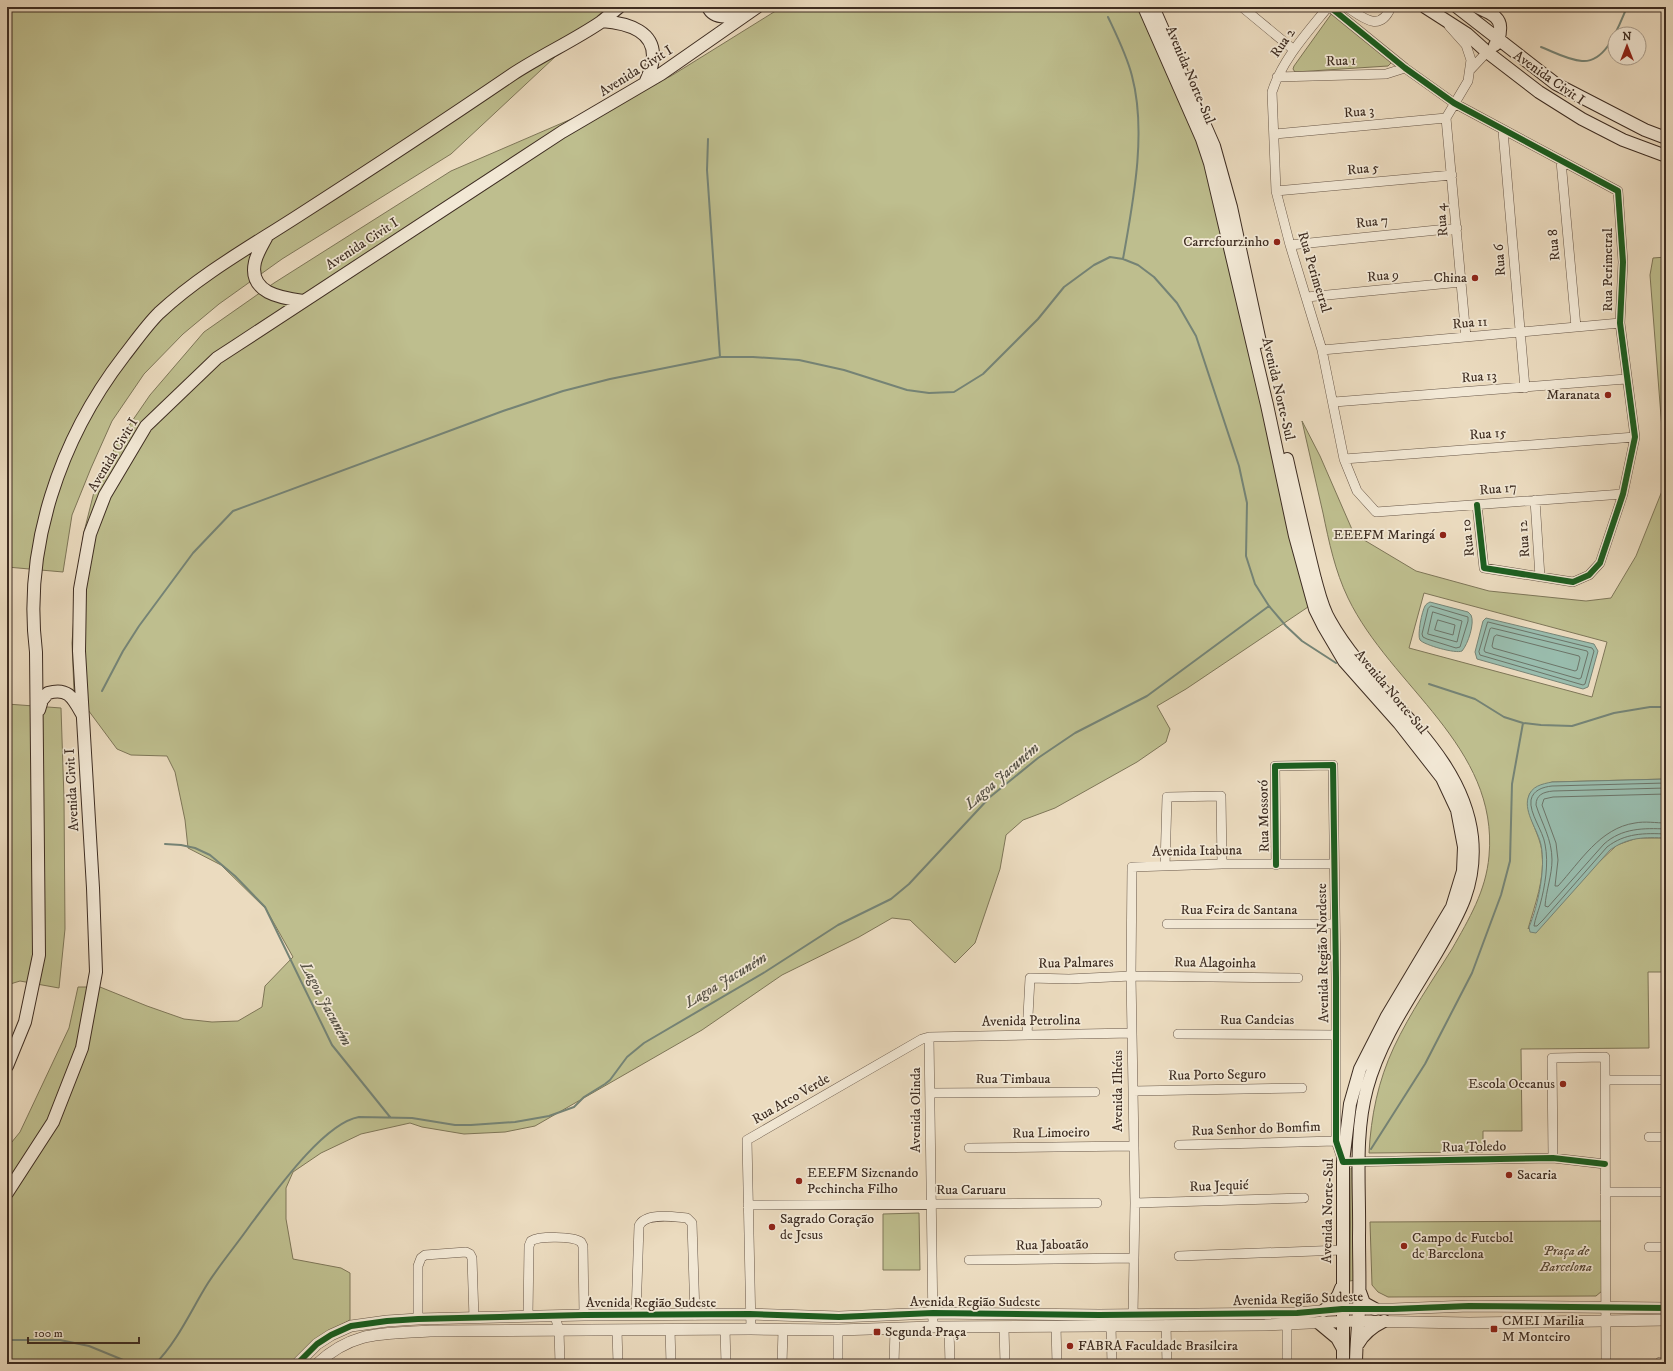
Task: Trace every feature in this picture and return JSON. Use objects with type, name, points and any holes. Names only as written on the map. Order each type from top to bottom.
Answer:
[{"type":"main road","points":[[7,1066],[25,1022],[39,955],[36,652],[33,628],[36,563],[51,497],[78,429],[110,374],[159,314],[195,284],[239,252],[515,73],[602,21],[619,7]]},
{"type":"main road","points":[[708,7],[709,10],[722,17],[740,15],[756,7]]},
{"type":"main road","name":"Avenida Civit I","points":[[7,1193],[53,1122],[82,1048],[96,972],[93,888],[79,652],[80,589],[90,534],[105,495],[146,426],[217,358],[518,159],[688,56],[756,7]]},
{"type":"main road","name":"Avenida Norte-Sul","points":[[1144,7],[1202,139],[1210,163],[1267,405],[1295,536],[1315,609],[1344,661],[1399,723],[1442,778],[1454,801],[1464,847],[1463,870],[1452,907],[1387,1016],[1357,1079],[1350,1104],[1343,1162],[1343,1364]]},
{"type":"main road","name":"Avenida Norte-Sul","points":[[1153,7],[1214,146],[1231,207],[1274,406],[1306,543],[1318,590],[1328,618],[1354,658],[1428,741],[1442,760],[1458,789],[1469,821],[1473,853],[1472,869],[1460,912],[1389,1033],[1376,1060],[1364,1104],[1359,1136],[1359,1308],[1356,1364]]},
{"type":"main road","name":"Avenida Civit I","points":[[1424,7],[1439,15],[1467,34],[1487,52],[1539,92],[1582,119],[1623,140],[1666,156]]},
{"type":"main road","name":"Avenida Civit I","points":[[1457,7],[1556,84],[1645,130],[1666,138]]},
{"type":"main road","points":[[1467,34],[1492,46],[1496,44],[1498,39],[1501,26],[1499,21],[1495,16],[1477,7]]},
{"type":"main road","points":[[602,21],[616,22],[645,34],[653,46],[653,63],[646,82]]},
{"type":"main road","points":[[267,235],[255,263],[255,274],[258,284],[271,294],[303,301]]},
{"type":"main road","points":[[37,714],[42,700],[48,693],[60,691],[68,693],[83,717]]},
{"type":"main road","points":[[1323,1311],[1333,1303],[1339,1294],[1342,1285]]},
{"type":"main road","points":[[1359,1287],[1361,1298],[1364,1303],[1375,1309]]},
{"type":"main road","points":[[1357,1345],[1362,1336],[1371,1328],[1384,1321]]},
{"type":"main road","points":[[1319,1323],[1336,1338],[1343,1349]]},
{"type":"street","points":[[1242,7],[1294,50]]},
{"type":"street","name":"Rua 2","points":[[1277,77],[1294,50],[1329,7]]},
{"type":"street","name":"Rua Perimetral","points":[[1329,7],[1405,68],[1454,103],[1618,191],[1623,262],[1620,323],[1634,437],[1623,494],[1600,563],[1589,575],[1573,582],[1484,568]]},
{"type":"street","points":[[1347,7],[1366,20],[1378,21],[1387,16],[1391,7]]},
{"type":"street","points":[[1439,15],[1466,45],[1470,55],[1471,69],[1468,81],[1446,118]]},
{"type":"street","points":[[1471,69],[1487,52]]},
{"type":"street","name":"Rua 1","points":[[1277,77],[1386,74],[1405,68]]},
{"type":"street","name":"Rua Perimetral","points":[[1277,77],[1272,92],[1275,134],[1276,190],[1290,245],[1322,350],[1334,402],[1344,458],[1357,491],[1376,512]]},
{"type":"street","name":"Rua 3","points":[[1275,134],[1446,118]]},
{"type":"street","name":"Rua 4","points":[[1446,118],[1466,337]]},
{"type":"street","name":"Rua 6","points":[[1504,131],[1519,332],[1525,388]]},
{"type":"street","name":"Rua 8","points":[[1561,161],[1576,327]]},
{"type":"street","name":"Rua 5","points":[[1276,190],[1452,175]]},
{"type":"street","name":"Rua 7","points":[[1290,245],[1457,228]]},
{"type":"street","name":"Rua 9","points":[[1307,297],[1461,282]]},
{"type":"street","name":"Rua 11","points":[[1322,350],[1620,323]]},
{"type":"street","name":"Rua 13","points":[[1334,402],[1525,388],[1626,378]]},
{"type":"street","name":"Rua 15","points":[[1344,458],[1634,437]]},
{"type":"street","name":"Rua 17","points":[[1376,512],[1623,494]]},
{"type":"street","name":"Rua 12","points":[[1535,500],[1540,578]]},
{"type":"street","name":"Rua 10","points":[[1477,505],[1484,568]]},
{"type":"street","name":"Avenida Região Nordeste","points":[[1275,766],[1333,765],[1337,1086],[1336,1141]]},
{"type":"street","name":"Rua Mossoró","points":[[1275,766],[1276,865]]},
{"type":"street","points":[[1165,866],[1167,797],[1221,796],[1222,864]]},
{"type":"street","name":"Avenida Itabuna","points":[[1132,867],[1222,864],[1334,864]]},
{"type":"street","name":"Avenida Ilhéus","points":[[1132,867],[1130,976],[1135,1203],[1133,1315]]},
{"type":"street","name":"Rua Feira de Santana","points":[[1167,924],[1335,924]]},
{"type":"street","name":"Rua Alagoinha","points":[[1130,976],[1298,978]]},
{"type":"street","name":"Rua Palmares","points":[[1027,1035],[1030,978],[1070,979],[1130,976]]},
{"type":"street","name":"Avenida Petrolina","points":[[930,1037],[1132,1033]]},
{"type":"street","name":"Rua Candeias","points":[[1178,1034],[1336,1035]]},
{"type":"street","name":"Avenida Olinda","points":[[930,1037],[933,1327]]},
{"type":"street","name":"Rua Arco Verde","points":[[751,1329],[747,1140],[922,1039],[930,1037]]},
{"type":"street","points":[[1553,1158],[1552,1058],[1605,1057],[1606,1364]]},
{"type":"street","points":[[1605,1080],[1666,1080]]},
{"type":"street","name":"Rua Porto Seguro","points":[[1133,1091],[1302,1088]]},
{"type":"street","name":"Rua Timbaua","points":[[930,1094],[1096,1092]]},
{"type":"street","points":[[1649,1137],[1666,1137]]},
{"type":"street","name":"Rua Senhor do Bomfim","points":[[1179,1145],[1336,1141],[1343,1162]]},
{"type":"street","name":"Rua Limoeiro","points":[[969,1148],[1133,1146]]},
{"type":"street","name":"Rua Toledo","points":[[1343,1162],[1553,1158],[1605,1164]]},
{"type":"street","points":[[1605,1192],[1666,1192]]},
{"type":"street","name":"Rua Jequié","points":[[1135,1203],[1304,1198]]},
{"type":"street","name":"Rua Caruaru","points":[[748,1205],[1097,1203]]},
{"type":"street","points":[[636,1315],[639,1226],[644,1219],[663,1216],[687,1218],[692,1223],[695,1315]]},
{"type":"street","points":[[528,1316],[530,1243],[535,1239],[554,1238],[574,1238],[580,1240],[582,1243],[584,1315]]},
{"type":"street","points":[[1649,1247],[1666,1247]]},
{"type":"street","points":[[1179,1256],[1342,1250]]},
{"type":"street","points":[[418,1319],[419,1261],[425,1255],[466,1252],[472,1256],[469,1318],[463,1331]]},
{"type":"street","name":"Rua Jaboatão","points":[[969,1260],[1134,1258]]},
{"type":"street","points":[[1469,1306],[1469,1323]]},
{"type":"street","name":"Avenida Região Sudeste","points":[[297,1364],[317,1344],[331,1335],[351,1326],[372,1322],[418,1319],[584,1315],[750,1314],[839,1317],[933,1313],[1133,1315],[1297,1313],[1359,1308],[1375,1309],[1469,1306],[1666,1308]]},
{"type":"street","points":[[1444,1307],[1441,1310],[1444,1322]]},
{"type":"street","points":[[555,1316],[559,1330],[560,1364]]},
{"type":"street","name":"Avenida Região Sudeste","points":[[317,1364],[326,1355],[339,1347],[366,1335],[384,1333],[670,1329],[838,1330],[933,1327],[1004,1328],[1056,1326],[1287,1324],[1358,1321],[1469,1323],[1666,1320]]},
{"type":"street","points":[[1287,1324],[1287,1364]]},
{"type":"street","points":[[1166,1325],[1167,1364]]},
{"type":"street","points":[[1056,1326],[1057,1364]]},
{"type":"street","points":[[1111,1326],[1112,1364]]},
{"type":"street","points":[[949,1328],[950,1364]]},
{"type":"street","points":[[1004,1328],[1005,1364]]},
{"type":"street","points":[[670,1329],[671,1364]]},
{"type":"street","points":[[725,1329],[726,1364]]},
{"type":"street","points":[[894,1364],[895,1329]]},
{"type":"street","points":[[617,1330],[618,1364]]},
{"type":"street","points":[[782,1364],[783,1330]]},
{"type":"street","points":[[838,1330],[838,1364]]},
{"type":"green space","points":[[7,7],[613,7],[571,42],[451,154],[282,259],[219,304],[183,334],[144,374],[112,421],[91,468],[72,515],[63,572],[7,567]]},
{"type":"green space","points":[[782,7],[1140,7],[1190,121],[1214,194],[1311,605],[1186,689],[1157,706],[1170,729],[1166,742],[1137,762],[1055,808],[1023,820],[1006,835],[1000,869],[975,943],[955,963],[910,920],[892,918],[859,937],[782,975],[702,1030],[535,1126],[505,1132],[464,1134],[422,1127],[410,1123],[361,1134],[321,1153],[293,1172],[286,1188],[286,1219],[293,1259],[341,1268],[350,1273],[350,1320],[312,1341],[296,1364],[7,1364],[7,1148],[20,1132],[69,1028],[78,987],[100,987],[184,1019],[212,1022],[238,1021],[262,1007],[265,986],[293,957],[266,909],[221,865],[188,848],[185,820],[175,772],[167,756],[131,755],[117,749],[74,691],[72,643],[77,576],[84,532],[94,492],[117,443],[150,395],[204,332],[274,283],[451,171],[671,76]]},
{"type":"green space","points":[[1332,13],[1393,61],[1388,66],[1295,72],[1293,69],[1294,66]]},
{"type":"green space","points":[[1666,257],[1666,481],[1650,275],[1653,258]]},
{"type":"green space","points":[[1302,421],[1320,456],[1354,534],[1416,571],[1489,591],[1586,601],[1611,598],[1636,556],[1666,481],[1666,779],[1552,782],[1530,793],[1528,807],[1539,838],[1543,863],[1539,891],[1528,929],[1617,845],[1637,838],[1666,838],[1666,972],[1648,972],[1649,1048],[1521,1049],[1522,1131],[1483,1131],[1483,1152],[1369,1153],[1376,1099],[1388,1060],[1407,1022],[1465,927],[1480,893],[1489,856],[1488,817],[1477,782],[1460,749],[1367,630],[1348,598],[1339,577],[1333,556]],"holes":[[[1424,593],[1607,642],[1592,697],[1409,648]]]},
{"type":"green space","points":[[7,704],[61,708],[64,799],[65,929],[59,988],[20,981],[7,985]]},
{"type":"green space","points":[[1351,1168],[1353,1168],[1355,1280],[1350,1281]]},
{"type":"green space","points":[[919,1213],[920,1270],[883,1270],[883,1214]]},
{"type":"green space","name":"Praça de Barcelona","points":[[1603,1221],[1602,1291],[1596,1296],[1388,1297],[1378,1292],[1372,1285],[1370,1222]]},
{"type":"water","points":[[1430,602],[1468,612],[1471,615],[1472,623],[1470,633],[1462,651],[1459,652],[1440,648],[1420,640],[1419,628],[1425,605]]},
{"type":"water","points":[[1486,618],[1594,644],[1598,651],[1588,687],[1583,689],[1477,659],[1475,652],[1483,621]]},
{"type":"water","points":[[1666,779],[1666,838],[1630,840],[1623,842],[1610,850],[1536,933],[1530,932],[1529,927],[1538,898],[1542,876],[1541,845],[1527,804],[1529,794],[1534,788],[1552,782]]},
{"type":"waterway","points":[[1541,47],[1572,59],[1582,61],[1591,60],[1605,50],[1611,42],[1627,7]]},
{"type":"waterway","points":[[1108,17],[1122,46],[1130,69],[1136,98],[1138,121],[1137,168],[1123,259]]},
{"type":"waterway","points":[[708,139],[707,170],[720,357]]},
{"type":"waterway","points":[[102,691],[123,651],[139,626],[193,553],[233,511],[503,411],[563,391],[610,379],[720,357],[753,357],[799,360],[844,370],[907,390],[929,393],[954,392],[983,374],[1038,319],[1064,287],[1094,265],[1110,257],[1123,259],[1138,265],[1154,277],[1177,303],[1196,336],[1239,466],[1247,503],[1246,556],[1255,584],[1269,606],[1286,626],[1302,641],[1336,663]]},
{"type":"waterway","name":"Lagoa Jacuném","points":[[155,1364],[171,1345],[213,1276],[272,1196],[300,1162],[330,1132],[345,1122],[359,1117],[412,1118],[455,1125],[471,1125],[515,1122],[549,1116],[574,1107],[584,1097],[610,1080],[627,1057],[644,1043],[765,972],[838,925],[891,899],[909,884],[990,797],[1038,758],[1075,733],[1147,696],[1269,606]]},
{"type":"waterway","name":"Lagoa Jacuném","points":[[1429,684],[1475,699],[1504,717],[1523,723],[1541,725],[1572,726],[1614,713],[1650,707],[1666,707]]},
{"type":"waterway","points":[[1371,1149],[1425,1064],[1472,973],[1501,895],[1510,861],[1512,784],[1523,723]]},
{"type":"waterway","name":"Lagoa Jacuném","points":[[165,844],[195,848],[210,855],[235,876],[265,907],[332,1045],[390,1117]]},
{"type":"waterway","points":[[7,1340],[60,1340],[89,1346],[133,1364]]},
{"type":"cycle path","points":[[1330,7],[1405,68],[1454,103],[1618,191],[1623,262],[1620,323],[1635,437],[1623,494],[1600,563],[1589,575],[1573,582],[1484,568],[1477,505]]},
{"type":"cycle path","points":[[1276,865],[1275,766],[1333,765],[1336,978],[1336,1141],[1343,1162],[1553,1158],[1605,1164]]},
{"type":"cycle path","points":[[297,1364],[317,1344],[331,1335],[351,1326],[387,1321],[418,1319],[584,1315],[750,1314],[839,1317],[933,1313],[1099,1315],[1297,1313],[1342,1309],[1393,1309],[1469,1306],[1666,1308]]},
{"type":"place","name":"Carrefourzinho","points":[[1277,242]]},
{"type":"place","name":"China","points":[[1475,278]]},
{"type":"place","name":"Maranata","points":[[1608,395]]},
{"type":"place","name":"EEEFM Maringá","points":[[1443,535]]},
{"type":"place","name":"Escola Oceanus","points":[[1563,1084]]},
{"type":"place","name":"Sacaria","points":[[1509,1175]]},
{"type":"place","name":"EEEFM Sizenando Pechincha Filho","points":[[799,1181]]},
{"type":"place","name":"Sagrado Coração de Jesus","points":[[772,1227]]},
{"type":"place","name":"Campo de Futebol de Barcelona","points":[[1404,1246]]},
{"type":"place","name":"CMEI Marilia M Monteiro","points":[[1494,1329]]},
{"type":"place","name":"Segunda Praça","points":[[877,1332]]},
{"type":"place","name":"FABRA Faculdade Brasileira","points":[[1070,1346]]}]
